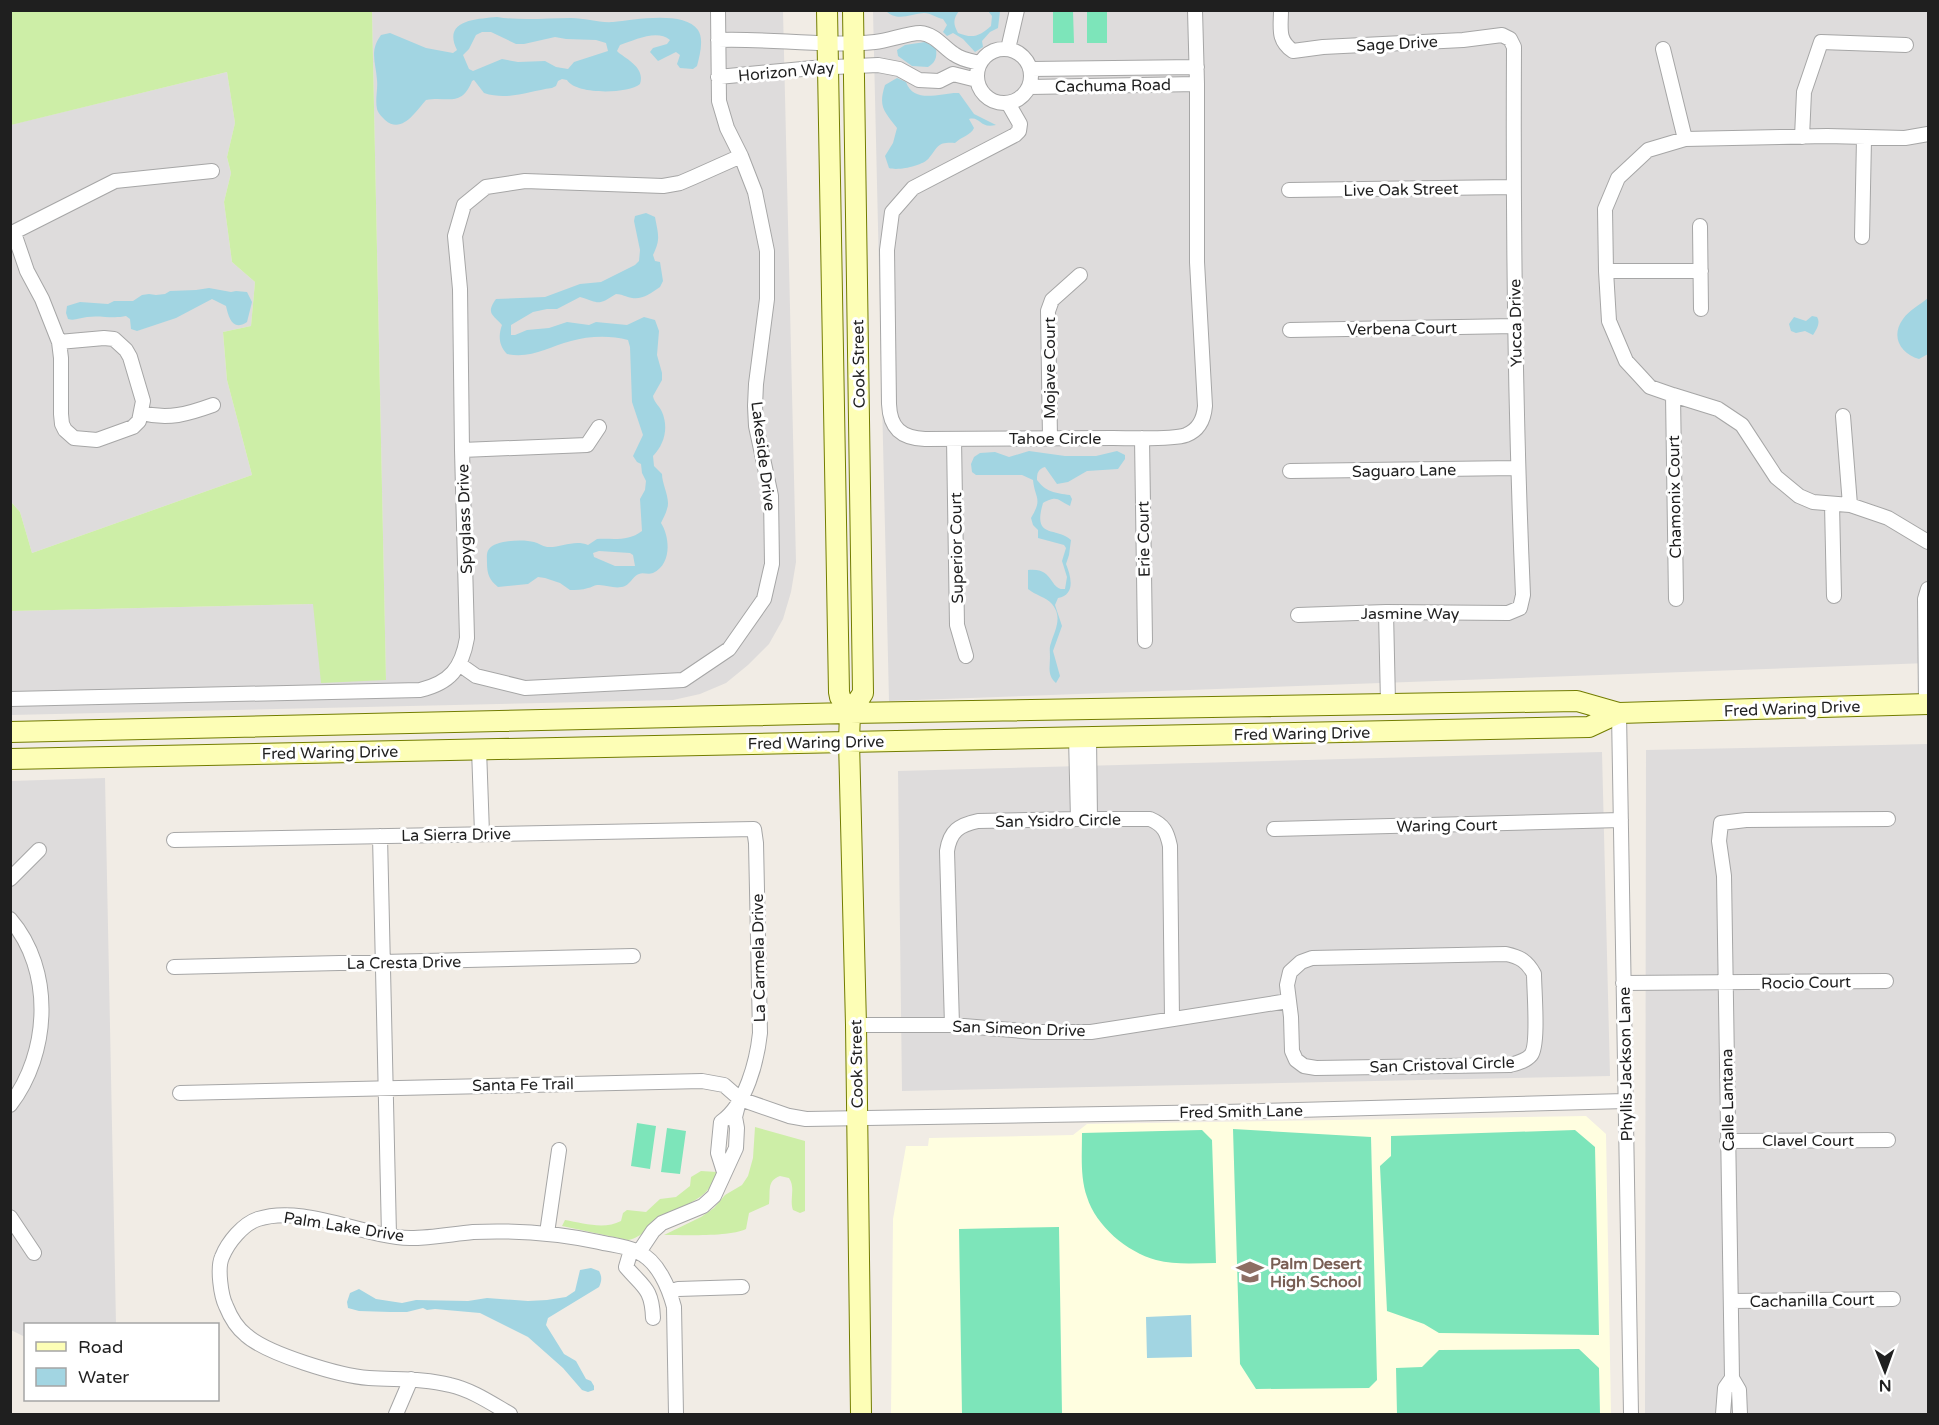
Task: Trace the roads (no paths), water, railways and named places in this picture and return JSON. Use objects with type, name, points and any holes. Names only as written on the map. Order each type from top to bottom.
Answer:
[{"type":"main road","name":"Cook Street","points":[[827,10],[839,692],[850,713]]},
{"type":"main road","name":"Cook Street","points":[[853,10],[863,693],[850,713],[849,741],[856,1025],[861,1414]]},
{"type":"main road","name":"Fred Waring Drive","points":[[10,732],[1388,703],[1577,701],[1619,713],[1927,704]]},
{"type":"main road","points":[[1232,735],[1253,722],[1383,719],[1388,715],[1388,703]]},
{"type":"main road","points":[[1082,737],[1077,731],[1086,726],[1157,721],[1198,708]]},
{"type":"main road","name":"Fred Waring Drive","points":[[10,759],[1588,727],[1619,713]]},
{"type":"main road","points":[[479,749],[482,742],[490,737],[597,735],[675,717]]},
{"type":"street","name":"Lakeside Drive","points":[[459,664],[476,676],[525,688],[682,680],[729,649],[764,599],[772,564],[771,496],[756,426],[755,406],[767,299],[766,251],[755,192],[727,128],[719,101],[718,10]]},
{"type":"street","points":[[1008,49],[1017,10]]},
{"type":"street","name":"Tahoe Circle","points":[[1008,103],[1020,124],[1019,131],[1015,135],[913,188],[892,212],[887,250],[890,414],[896,427],[907,436],[915,438],[954,439],[1142,438],[1188,434],[1199,426],[1204,414],[1197,262],[1195,10]]},
{"type":"street","name":"Sage Drive","points":[[1281,10],[1281,37],[1285,45],[1293,51],[1323,47],[1463,40],[1502,35],[1510,39]]},
{"type":"street","name":"Horizon Way","points":[[718,40],[854,43],[875,42],[920,33],[937,39],[960,57],[980,63]]},
{"type":"street","name":"Yucca Drive","points":[[1510,39],[1514,47],[1513,187],[1517,468],[1523,595],[1520,608]]},
{"type":"street","points":[[1802,137],[1804,92],[1821,42],[1906,45]]},
{"type":"street","points":[[1008,49],[1023,56],[1031,69],[1030,87],[1020,99],[1008,103],[997,102],[988,98],[981,90],[977,80],[980,63],[994,51],[1008,49]]},
{"type":"street","points":[[1663,49],[1685,139]]},
{"type":"street","name":"Horizon Way","points":[[718,77],[878,65],[899,69],[920,80],[939,81],[953,74],[977,80]]},
{"type":"street","name":"Cachuma Road","points":[[1031,69],[1197,67]]},
{"type":"street","name":"Cachuma Road","points":[[1030,87],[1197,84]]},
{"type":"street","points":[[1929,134],[1905,138],[1685,139],[1648,150],[1618,178],[1605,209],[1609,321],[1626,361],[1650,387],[1718,409],[1742,425],[1776,477],[1799,496],[1813,502],[1850,505],[1888,518],[1929,542]]},
{"type":"street","points":[[1862,237],[1864,138]]},
{"type":"street","name":"Spyglass Drive","points":[[10,699],[420,690],[438,685],[448,679],[464,656],[467,638],[460,289],[455,236],[465,205],[486,187],[525,182],[663,186],[694,177],[741,156]]},
{"type":"street","points":[[59,342],[104,338],[114,339],[120,343],[130,357],[143,401],[139,421],[133,427],[97,440],[82,440],[74,438],[62,424],[59,342],[12,234],[115,181],[212,171]]},
{"type":"street","name":"Live Oak Street","points":[[1289,190],[1513,187]]},
{"type":"street","points":[[1700,226],[1701,309]]},
{"type":"street","points":[[1606,272],[1701,271]]},
{"type":"street","name":"Mojave Court","points":[[1050,438],[1048,311],[1052,300],[1080,275]]},
{"type":"street","name":"Verbena Court","points":[[1290,330],[1515,326]]},
{"type":"street","name":"Chamonix Court","points":[[1673,396],[1676,599]]},
{"type":"street","points":[[142,413],[155,416],[175,416],[213,405]]},
{"type":"street","points":[[1843,416],[1850,505]]},
{"type":"street","points":[[462,450],[587,445],[599,428]]},
{"type":"street","name":"Erie Court","points":[[1142,438],[1145,641]]},
{"type":"street","name":"Superior Court","points":[[954,439],[957,625],[966,656]]},
{"type":"street","name":"Saguaro Lane","points":[[1290,471],[1517,468]]},
{"type":"street","points":[[1832,504],[1833,596]]},
{"type":"street","points":[[1927,704],[1925,599],[1929,589]]},
{"type":"street","name":"Jasmine Way","points":[[1298,615],[1386,612],[1508,613],[1520,608]]},
{"type":"street","points":[[1386,612],[1388,703]]},
{"type":"street","name":"Phyllis Jackson Lane","points":[[1619,713],[1631,1414]]},
{"type":"street","points":[[1082,737],[1084,819]]},
{"type":"street","points":[[479,749],[482,833]]},
{"type":"street","name":"San Ysidro Circle","points":[[952,1025],[947,850],[953,833],[978,821],[1150,819],[1164,827],[1170,846],[1172,1019]]},
{"type":"street","name":"Calle Lantana","points":[[1740,1414],[1739,1390],[1732,1378],[1724,876],[1719,841],[1721,823],[1746,820],[1888,819]]},
{"type":"street","name":"Waring Court","points":[[1274,829],[1621,820]]},
{"type":"street","name":"La Sierra Drive","points":[[174,840],[739,828]]},
{"type":"street","name":"La Carmela Drive","points":[[724,1172],[718,1152],[721,1122],[731,1115],[751,1076],[758,1054],[760,1033],[756,843],[754,829],[739,828]]},
{"type":"street","points":[[380,836],[389,1235]]},
{"type":"street","points":[[10,879],[39,850]]},
{"type":"street","points":[[10,919],[29,948],[41,994],[39,1043],[30,1068],[10,1106]]},
{"type":"street","name":"San Cristoval Circle","points":[[1506,954],[1519,956],[1529,964],[1534,974],[1535,1042],[1532,1054],[1522,1062],[1510,1065],[1316,1068],[1304,1066],[1296,1060],[1292,1051],[1288,1001],[1287,985],[1290,972],[1300,962],[1312,958],[1506,954]]},
{"type":"street","name":"La Cresta Drive","points":[[174,967],[633,956]]},
{"type":"street","name":"Rocio Court","points":[[1623,983],[1886,981]]},
{"type":"street","name":"San Simeon Drive","points":[[856,1025],[952,1025],[1035,1032],[1090,1032],[1288,1001]]},
{"type":"street","name":"Santa Fe Trail","points":[[180,1093],[702,1081],[724,1085],[740,1099],[789,1116],[806,1119],[857,1119]]},
{"type":"street","name":"La Carmela Drive","points":[[635,1251],[662,1223],[703,1206],[714,1196],[736,1148],[735,1117],[740,1099]]},
{"type":"street","name":"Fred Smith Lane","points":[[857,1119],[1625,1101]]},
{"type":"street","name":"Clavel Court","points":[[1727,1141],[1888,1140]]},
{"type":"street","points":[[547,1233],[559,1150]]},
{"type":"street","name":"Palm Lake Drive","points":[[510,1414],[482,1397],[451,1385],[411,1379],[349,1376],[305,1363],[260,1345],[244,1335],[230,1316],[222,1299],[220,1276],[222,1257],[232,1239],[259,1218],[279,1215],[341,1224],[410,1238],[474,1232],[529,1231],[564,1235],[635,1251]]},
{"type":"street","points":[[10,1216],[34,1253]]},
{"type":"street","points":[[653,1318],[652,1305],[645,1286],[626,1267],[626,1262],[635,1251],[654,1265],[670,1292],[674,1307],[676,1414]]},
{"type":"street","points":[[670,1292],[678,1289],[742,1287]]},
{"type":"street","name":"Cachanilla Court","points":[[1731,1301],[1893,1299]]},
{"type":"street","name":"Calle Lantana","points":[[1724,1414],[1725,1388],[1732,1378]]},
{"type":"street","points":[[396,1414],[411,1379]]},
{"type":"water","points":[[886,11],[959,11],[954,22],[958,33],[972,36],[980,34],[991,26],[992,16],[988,11],[1000,11],[998,28],[990,32],[982,41],[983,47],[975,52],[963,39],[953,33],[947,36],[943,32],[947,25],[943,19],[924,13],[895,16]]},
{"type":"water","points":[[497,17],[571,18],[608,22],[645,18],[682,20],[698,30],[701,38],[700,52],[697,66],[693,69],[680,68],[677,64],[680,55],[676,52],[658,61],[650,52],[653,48],[667,44],[670,40],[659,35],[646,36],[620,45],[617,51],[632,62],[640,74],[640,84],[625,90],[591,90],[572,85],[562,79],[552,88],[502,96],[484,93],[474,80],[458,98],[426,100],[403,123],[391,124],[383,118],[376,105],[377,83],[374,57],[375,46],[381,35],[390,33],[426,48],[453,53],[457,50],[454,32],[458,27],[471,20]],"holes":[[[491,32],[516,44],[555,37],[596,40],[606,43],[608,51],[574,62],[568,69],[556,67],[545,61],[518,62],[502,59],[473,71],[469,69],[463,55],[476,35]]]},
{"type":"water","points":[[925,42],[936,48],[935,59],[928,67],[912,66],[898,56],[897,50],[905,45]]},
{"type":"water","points":[[897,78],[906,82],[915,93],[922,95],[959,93],[974,114],[996,125],[990,126],[976,119],[969,119],[974,128],[971,132],[955,143],[945,143],[939,146],[926,161],[910,167],[889,168],[885,156],[893,143],[897,128],[886,113],[882,99],[885,85]]},
{"type":"water","points":[[646,213],[655,217],[658,240],[653,255],[655,261],[660,262],[663,281],[660,287],[639,298],[616,294],[595,302],[580,297],[557,309],[533,312],[511,325],[511,335],[567,322],[589,325],[596,322],[627,325],[644,317],[655,320],[659,331],[657,355],[662,380],[653,396],[662,412],[665,430],[663,441],[653,456],[654,466],[662,474],[668,501],[667,511],[661,523],[666,535],[668,550],[664,563],[653,573],[637,575],[627,585],[621,587],[597,585],[570,590],[560,583],[538,577],[528,584],[498,587],[492,582],[487,570],[487,552],[497,544],[524,541],[547,547],[573,543],[588,545],[597,539],[626,538],[642,531],[640,499],[645,490],[646,481],[641,464],[633,456],[643,435],[632,402],[628,340],[614,337],[592,337],[571,341],[532,354],[507,354],[500,341],[502,325],[491,311],[496,299],[545,297],[580,284],[601,282],[635,265],[639,261],[640,250],[635,216]],"holes":[[[599,551],[633,555],[635,566],[615,566],[594,557],[593,553]]]},
{"type":"water","points":[[209,288],[247,292],[252,302],[247,322],[235,324],[230,319],[226,306],[212,299],[176,318],[137,331],[131,329],[130,319],[126,316],[73,320],[68,319],[66,313],[67,306],[80,302],[108,304],[114,301],[133,301],[142,295]]},
{"type":"water","points":[[1928,298],[1928,354],[1919,359],[1903,349],[1899,344],[1897,332],[1905,316]]},
{"type":"water","points":[[1812,316],[1817,317],[1818,322],[1813,335],[1805,331],[1796,333],[1791,331],[1789,324],[1794,317],[1806,321]]},
{"type":"water","points":[[1029,451],[1065,456],[1096,456],[1117,451],[1125,455],[1118,469],[1087,471],[1068,482],[1057,484],[1045,467],[1038,473],[1037,480],[1044,487],[1055,493],[1070,495],[1072,499],[1070,506],[1055,499],[1043,503],[1040,515],[1043,527],[1071,540],[1066,564],[1070,589],[1064,596],[1058,598],[1055,605],[1062,626],[1053,651],[1060,676],[1056,683],[1050,674],[1050,645],[1057,624],[1057,614],[1050,602],[1028,589],[1028,570],[1043,572],[1056,586],[1065,589],[1067,577],[1062,561],[1066,548],[1064,545],[1038,538],[1038,530],[1031,518],[1037,506],[1033,480],[1022,475],[976,475],[972,472],[971,464],[974,457],[980,453],[995,452],[1009,457]]},
{"type":"water","points":[[591,1268],[600,1273],[599,1287],[548,1318],[546,1325],[564,1354],[576,1361],[586,1379],[591,1381],[594,1390],[588,1392],[582,1390],[563,1368],[528,1337],[480,1313],[423,1308],[407,1312],[359,1311],[348,1308],[347,1302],[350,1293],[359,1289],[376,1299],[402,1303],[416,1300],[468,1301],[487,1298],[547,1300],[566,1297],[575,1291],[580,1270]]},
{"type":"water","points":[[1191,1315],[1192,1357],[1147,1358],[1146,1317]]},
{"type":"place","name":"Palm Desert High School","points":[[1250,1272]]}]
